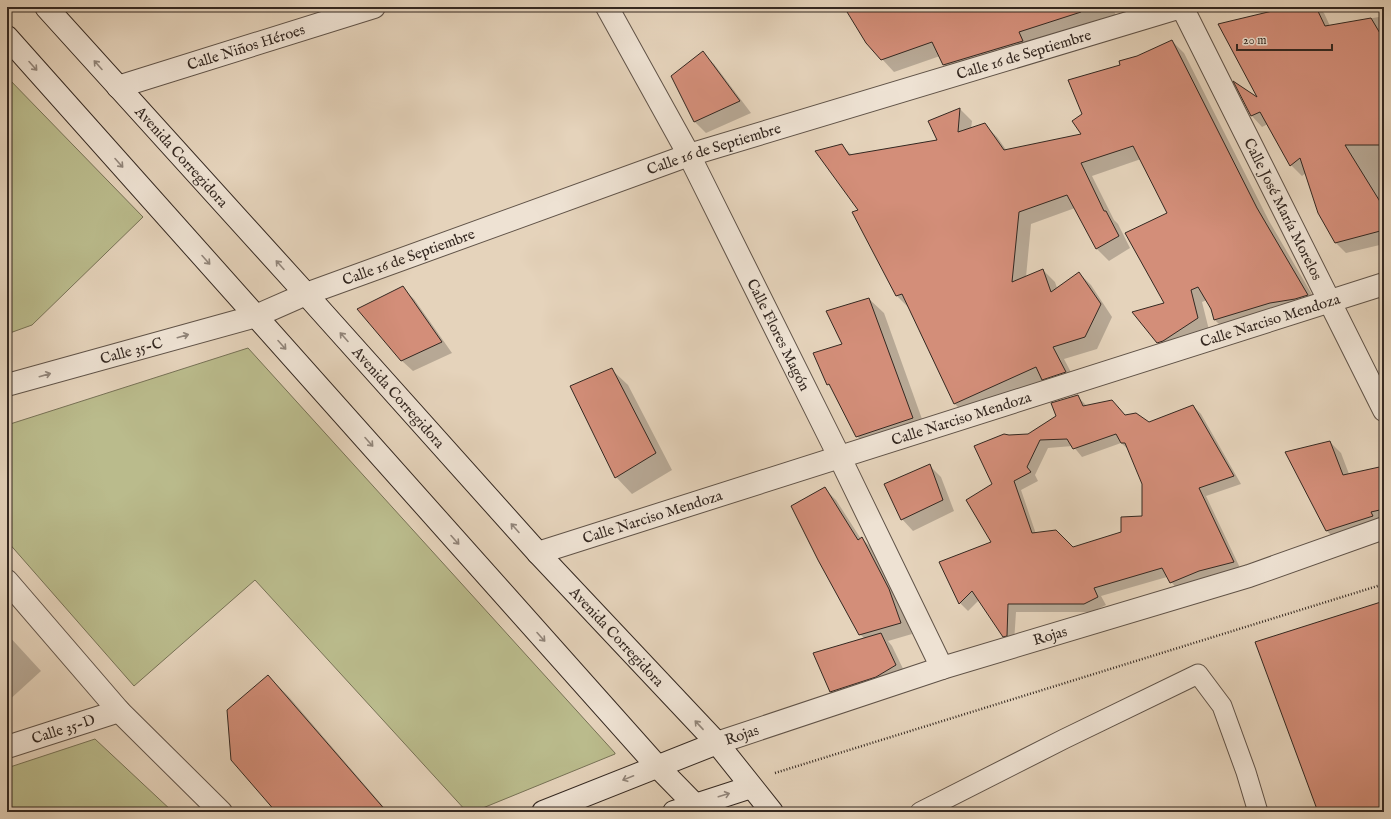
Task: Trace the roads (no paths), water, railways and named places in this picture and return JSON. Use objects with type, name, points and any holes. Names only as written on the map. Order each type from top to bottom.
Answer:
[{"type":"street","name":"Avenida Corregidora","points":[[46,7],[538,553],[716,743],[772,812]]},
{"type":"street","name":"Calle Niños Héroes","points":[[118,87],[374,7]]},
{"type":"street","name":"Calle Flores Magón","points":[[607,7],[689,155],[840,458],[942,668]]},
{"type":"street","name":"Calle 16 de Septiembre","points":[[256,316],[306,294],[689,155],[1182,7]]},
{"type":"street","name":"Calle José María Morelos","points":[[1182,7],[1384,410]]},
{"type":"street","points":[[7,37],[657,766],[698,808]]},
{"type":"street","name":"Calle Narciso Mendoza","points":[[538,553],[1384,284]]},
{"type":"street","name":"Calle 35-C","points":[[7,385],[256,316]]},
{"type":"street","name":"Rojas","points":[[543,812],[716,743],[942,668],[1249,576],[1384,528]]},
{"type":"street","points":[[7,581],[119,711],[221,812]]},
{"type":"street","name":"Calle 35-D","points":[[7,747],[119,711]]},
{"type":"street","points":[[674,812],[698,808],[751,787]]},
{"type":"lane","points":[[920,812],[1198,674],[1222,706],[1246,772],[1258,812]]}]
